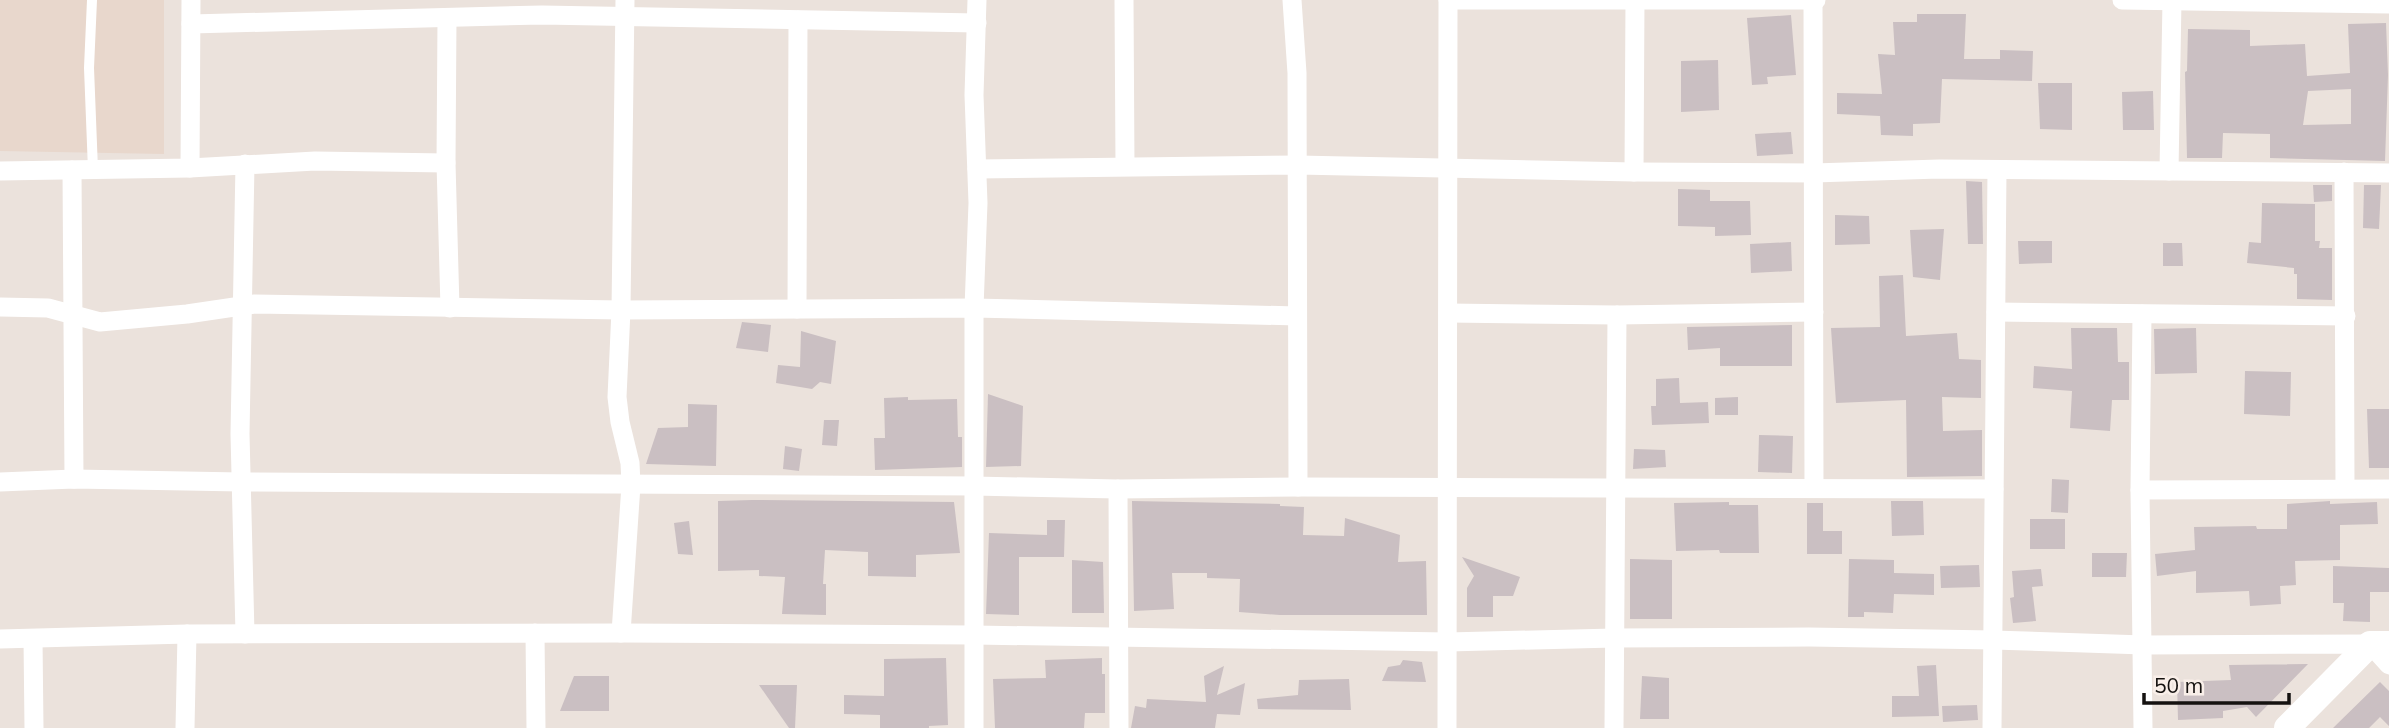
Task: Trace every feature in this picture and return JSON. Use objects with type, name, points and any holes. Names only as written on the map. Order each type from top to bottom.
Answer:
[{"type":"street","points":[[190,168],[191,0]]},
{"type":"street","points":[[974,728],[974,308],[978,203],[974,95],[977,0]]},
{"type":"street","points":[[1124,0],[1125,166]]},
{"type":"street","points":[[1292,0],[1297,74],[1298,487]]},
{"type":"street","points":[[1447,728],[1448,0],[1814,0],[1814,488]]},
{"type":"street","points":[[2122,0],[2389,4]]},
{"type":"street","points":[[1634,172],[1635,1]]},
{"type":"street","points":[[2169,171],[2172,1]]},
{"type":"street","points":[[191,24],[542,15],[625,8],[798,20],[977,23]]},
{"type":"street","points":[[621,633],[631,485],[630,463],[618,411],[625,8]]},
{"type":"street","points":[[447,18],[446,163],[450,308]]},
{"type":"street","points":[[797,309],[798,20]]},
{"type":"street","points":[[0,171],[190,168],[327,160],[446,163]]},
{"type":"street","points":[[245,164],[241,482],[245,634]]},
{"type":"street","points":[[977,169],[1298,165],[1634,172],[1997,170],[2389,173]]},
{"type":"street","points":[[72,170],[74,479]]},
{"type":"street","points":[[1992,728],[1997,170]]},
{"type":"street","points":[[2344,172],[2345,488]]},
{"type":"street","points":[[0,307],[48,308],[90,321],[113,322],[243,305],[290,303],[621,310],[974,308],[1297,316]]},
{"type":"street","points":[[1448,313],[1617,315],[1814,312]]},
{"type":"street","points":[[1996,312],[2346,316]]},
{"type":"street","points":[[2142,314],[2140,490],[2143,728]]},
{"type":"street","points":[[1614,728],[1617,315]]},
{"type":"street","points":[[0,482],[74,479],[1118,489],[1994,489]]},
{"type":"street","points":[[1118,489],[1119,728]]},
{"type":"street","points":[[2140,490],[2389,489]]},
{"type":"street","points":[[535,633],[536,728]]},
{"type":"street","points":[[0,639],[187,634],[621,633],[1448,642],[1614,638],[1993,640],[2144,645],[2379,644]]},
{"type":"street","points":[[185,728],[187,634]]},
{"type":"street","points":[[33,639],[34,728]]},
{"type":"street","points":[[2379,644],[2389,665]]},
{"type":"street","points":[[2287,728],[2379,644]]},
{"type":"lane","points":[[92,0],[89,68],[93,170]]},
{"type":"shaded area","points":[[0,0],[164,0],[164,154],[0,151]]},
{"type":"building","points":[[1917,14],[1966,14],[1964,59],[2000,59],[2000,50],[2033,51],[2032,81],[1942,79],[1940,123],[1913,124],[1913,136],[1881,135],[1880,116],[1837,114],[1837,93],[1882,94],[1878,54],[1895,55],[1893,22],[1917,22]]},
{"type":"building","points":[[1791,15],[1796,75],[1767,77],[1768,84],[1752,85],[1747,18]]},
{"type":"building","points":[[2386,23],[2388,75],[2385,161],[2270,158],[2270,134],[2223,133],[2222,158],[2187,158],[2185,72],[2188,29],[2250,30],[2250,46],[2305,44],[2307,76],[2350,73],[2348,24]],"holes":[[[2351,89],[2351,124],[2303,125],[2308,91]]]},
{"type":"building","points":[[1718,60],[1719,110],[1681,112],[1681,61]]},
{"type":"building","points":[[2038,83],[2072,83],[2072,130],[2040,129]]},
{"type":"building","points":[[2153,91],[2154,130],[2123,130],[2122,92]]},
{"type":"building","points":[[1791,132],[1793,154],[1757,156],[1755,134]]},
{"type":"building","points":[[1966,181],[1982,182],[1983,244],[1968,244]]},
{"type":"building","points":[[2313,185],[2332,185],[2332,201],[2314,202]]},
{"type":"building","points":[[2364,185],[2381,185],[2379,229],[2363,228]]},
{"type":"building","points":[[1678,189],[1710,190],[1710,201],[1750,201],[1751,235],[1715,236],[1715,227],[1678,226]]},
{"type":"building","points":[[2262,203],[2315,204],[2315,241],[2320,241],[2319,248],[2332,248],[2332,300],[2297,299],[2297,274],[2294,274],[2294,268],[2247,263],[2249,242],[2261,243]]},
{"type":"building","points":[[1835,215],[1869,216],[1870,244],[1835,245]]},
{"type":"building","points":[[1944,229],[1940,280],[1913,277],[1910,230]]},
{"type":"building","points":[[2018,241],[2052,241],[2052,263],[2019,264]]},
{"type":"building","points":[[1791,242],[1792,271],[1751,273],[1750,244]]},
{"type":"building","points":[[2163,243],[2182,243],[2183,266],[2163,266]]},
{"type":"building","points":[[1903,275],[1906,336],[1957,333],[1959,359],[1981,360],[1981,398],[1942,397],[1943,431],[1982,430],[1982,476],[1907,477],[1906,400],[1836,403],[1831,328],[1880,327],[1879,276]]},
{"type":"building","points":[[742,322],[771,325],[768,352],[736,348]]},
{"type":"building","points":[[1792,325],[1792,366],[1720,366],[1720,348],[1688,350],[1687,327]]},
{"type":"building","points":[[2071,328],[2117,328],[2118,362],[2129,362],[2129,400],[2112,400],[2110,431],[2070,428],[2072,391],[2033,388],[2034,366],[2072,369]]},
{"type":"building","points":[[2196,328],[2197,373],[2155,374],[2154,329]]},
{"type":"building","points":[[801,331],[836,341],[831,384],[820,382],[812,389],[776,383],[778,365],[800,367]]},
{"type":"building","points":[[2245,371],[2291,372],[2290,416],[2244,414]]},
{"type":"building","points":[[1679,378],[1680,403],[1708,402],[1709,423],[1652,425],[1651,406],[1656,406],[1656,379]]},
{"type":"building","points":[[988,394],[1023,406],[1021,466],[986,467]]},
{"type":"building","points":[[908,397],[908,400],[957,399],[958,437],[962,437],[962,467],[875,470],[874,438],[885,438],[884,398]]},
{"type":"building","points":[[1738,397],[1738,415],[1715,415],[1715,398]]},
{"type":"building","points":[[688,404],[717,405],[716,466],[646,464],[658,428],[688,427]]},
{"type":"building","points":[[2367,409],[2389,409],[2389,468],[2369,468]]},
{"type":"building","points":[[824,420],[839,420],[837,446],[822,445]]},
{"type":"building","points":[[1759,435],[1793,436],[1792,473],[1758,472]]},
{"type":"building","points":[[785,446],[802,449],[799,471],[783,469]]},
{"type":"building","points":[[1634,449],[1665,450],[1666,467],[1633,469]]},
{"type":"building","points":[[2052,479],[2069,480],[2068,513],[2051,512]]},
{"type":"building","points":[[718,501],[954,502],[960,553],[916,555],[916,577],[868,576],[868,552],[825,550],[823,584],[826,584],[826,615],[782,614],[785,577],[759,576],[759,570],[718,571]]},
{"type":"building","points":[[1132,501],[1280,504],[1304,507],[1303,535],[1344,536],[1345,518],[1400,535],[1398,562],[1426,561],[1427,615],[1280,615],[1239,612],[1240,579],[1207,578],[1207,573],[1172,573],[1174,609],[1134,611]]},
{"type":"building","points":[[1891,501],[1923,501],[1924,535],[1892,536]]},
{"type":"building","points":[[2330,501],[2330,504],[2377,502],[2378,524],[2340,525],[2340,560],[2295,561],[2296,585],[2280,586],[2281,604],[2250,606],[2249,591],[2196,593],[2196,571],[2157,576],[2155,554],[2195,550],[2194,527],[2256,526],[2257,529],[2287,529],[2287,504]]},
{"type":"building","points":[[1729,502],[1729,505],[1758,505],[1759,553],[1676,551],[1674,503]]},
{"type":"building","points":[[1807,503],[1823,503],[1823,531],[1842,531],[1842,554],[1807,554]]},
{"type":"building","points":[[2030,519],[2065,519],[2065,549],[2030,549]]},
{"type":"building","points":[[1047,520],[1065,520],[1064,557],[1019,557],[1019,615],[986,614],[989,533],[1047,535]]},
{"type":"building","points":[[689,521],[693,555],[678,554],[674,523]]},
{"type":"building","points":[[2092,553],[2127,553],[2126,577],[2092,577]]},
{"type":"building","points":[[1462,557],[1520,577],[1513,596],[1493,596],[1493,617],[1467,617],[1467,588],[1474,576]]},
{"type":"building","points":[[1630,559],[1672,560],[1672,619],[1630,619]]},
{"type":"building","points":[[1849,559],[1894,560],[1894,573],[1934,574],[1934,595],[1894,594],[1893,613],[1864,612],[1864,617],[1848,617]]},
{"type":"building","points":[[1072,560],[1103,562],[1104,613],[1072,613]]},
{"type":"building","points":[[1979,565],[1980,587],[1941,588],[1940,566]]},
{"type":"building","points":[[2333,566],[2389,568],[2389,592],[2370,592],[2370,622],[2343,621],[2344,603],[2333,603]]},
{"type":"building","points":[[2041,569],[2043,586],[2032,587],[2036,621],[2013,623],[2010,598],[2014,597],[2012,571]]},
{"type":"building","points":[[946,658],[948,725],[929,728],[880,728],[880,715],[844,714],[844,695],[884,696],[884,659]]},
{"type":"building","points":[[1102,658],[1102,674],[1105,674],[1105,713],[1085,713],[1084,728],[995,728],[993,679],[1046,678],[1045,660]]},
{"type":"building","points":[[1403,660],[1422,662],[1426,682],[1382,681],[1388,667],[1400,665]]},
{"type":"building","points":[[2308,664],[2256,717],[2247,707],[2223,711],[2223,718],[2178,720],[2177,682],[2231,680],[2229,665]]},
{"type":"building","points":[[1936,665],[1939,716],[1892,717],[1892,696],[1919,696],[1917,666]]},
{"type":"building","points":[[1224,666],[1217,695],[1245,683],[1240,715],[1217,714],[1215,728],[1131,728],[1135,706],[1146,708],[1147,699],[1206,702],[1204,676]]},
{"type":"building","points":[[574,676],[609,676],[609,711],[560,711]]},
{"type":"building","points":[[1642,676],[1669,678],[1669,719],[1640,719]]},
{"type":"building","points":[[1349,679],[1351,710],[1258,709],[1257,699],[1298,695],[1299,680]]},
{"type":"building","points":[[2380,682],[2389,691],[2389,726],[2380,717],[2369,728],[2333,728]]},
{"type":"building","points":[[759,685],[797,685],[795,728],[789,728]]},
{"type":"building","points":[[1977,705],[1978,720],[1943,722],[1942,706]]}]
